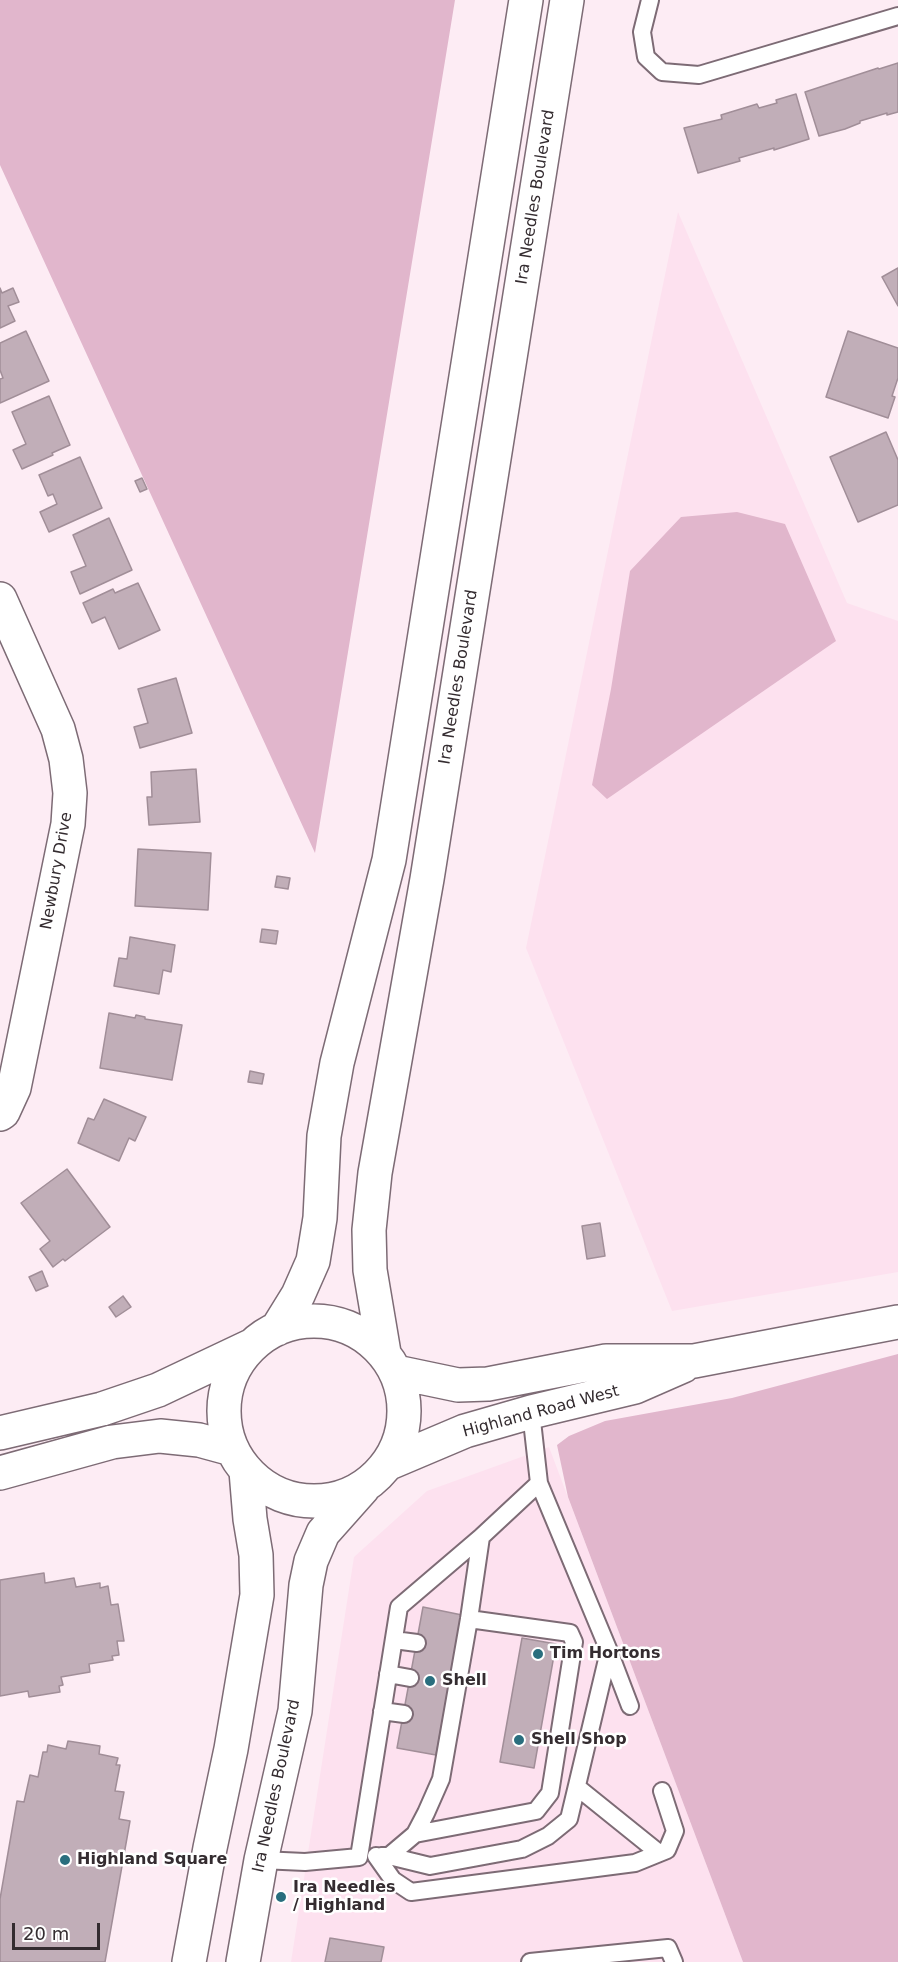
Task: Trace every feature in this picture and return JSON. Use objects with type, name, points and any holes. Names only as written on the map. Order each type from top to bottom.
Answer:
[{"type":"main road","points":[[189,1962],[231,1749],[257,1594],[256,1555],[239,1460],[224,1422],[225,1395],[234,1368],[298,1295],[313,1261],[320,1218],[324,1136],[338,1063],[389,860],[526,0]]},
{"type":"main road","name":"Ira Needles Boulevard","points":[[390,1363],[370,1270],[369,1230],[375,1173],[427,879],[567,0]]},
{"type":"main road","name":"Newbury Drive","points":[[0,599],[58,729],[66,759],[70,793],[68,824],[14,1088],[0,1114]]},
{"type":"main road","points":[[0,1433],[102,1409],[158,1390],[263,1337],[315,1321],[353,1329],[390,1363],[404,1403],[402,1435],[377,1474],[336,1498],[304,1501],[272,1491],[239,1460],[200,1440],[160,1436],[112,1442],[0,1473]]},
{"type":"main road","name":"Highland Road West","points":[[390,1363],[458,1384],[488,1384],[606,1361],[694,1361],[898,1323]]},
{"type":"main road","name":"Highland Road West","points":[[377,1474],[465,1431],[531,1412],[635,1387],[694,1361]]},
{"type":"main road","name":"Ira Needles Boulevard","points":[[243,1962],[261,1860],[295,1711],[306,1585],[311,1561],[323,1533],[377,1474]]},
{"type":"lane","points":[[650,0],[642,32],[646,57],[662,72],[699,75],[898,16]]},
{"type":"lane","points":[[531,1412],[539,1483],[630,1706]]},
{"type":"lane","points":[[359,1857],[399,1607],[481,1537],[539,1483]]},
{"type":"lane","points":[[415,1834],[441,1779],[447,1721],[460,1649],[469,1619],[481,1537]]},
{"type":"lane","points":[[383,1856],[415,1834],[536,1811],[550,1793],[574,1642],[570,1633],[469,1619]]},
{"type":"lane","points":[[394,1640],[417,1643]]},
{"type":"lane","points":[[261,1860],[305,1862],[383,1856],[430,1866],[522,1849],[548,1836],[569,1819],[609,1651]]},
{"type":"lane","points":[[388,1674],[410,1678]]},
{"type":"lane","points":[[382,1711],[404,1714]]},
{"type":"lane","points":[[577,1787],[659,1853]]},
{"type":"lane","points":[[383,1856],[393,1880],[411,1892],[634,1863],[667,1850],[675,1831],[662,1791]]},
{"type":"lane","points":[[530,1962],[668,1948],[674,1962]]},
{"type":"shaded area","points":[[0,0],[455,0],[315,853],[0,165]]},
{"type":"shaded area","points":[[678,212],[847,603],[898,621],[898,1272],[672,1311],[526,948]]},
{"type":"shaded area","points":[[737,512],[785,524],[836,641],[607,799],[592,785],[611,689],[630,571],[681,517]]},
{"type":"shaded area","points":[[898,1354],[898,1962],[743,1962],[568,1497],[557,1445],[569,1436],[605,1421],[732,1398]]},
{"type":"shaded area","points":[[549,1447],[743,1962],[291,1962],[354,1557],[427,1491]]},
{"type":"building","points":[[898,63],[898,112],[860,121],[845,129],[819,136],[805,92]]},
{"type":"building","points":[[796,94],[809,139],[739,158],[740,161],[698,173],[684,128],[722,119],[721,115],[757,104],[759,108],[777,103],[776,100]]},
{"type":"building","points":[[898,268],[898,306],[882,277]]},
{"type":"building","points":[[0,288],[2,293],[13,288],[19,302],[8,306],[15,321],[0,328]]},
{"type":"building","points":[[26,331],[49,381],[0,403],[0,379],[3,378],[0,370],[0,343]]},
{"type":"building","points":[[848,331],[898,348],[898,378],[888,418],[826,397]]},
{"type":"building","points":[[49,396],[70,445],[22,469],[13,450],[26,444],[12,412]]},
{"type":"building","points":[[886,432],[898,460],[898,505],[858,522],[830,457]]},
{"type":"building","points":[[80,457],[102,508],[49,532],[40,512],[57,504],[53,494],[48,496],[39,475]]},
{"type":"building","points":[[142,478],[147,489],[140,492],[135,481]]},
{"type":"building","points":[[109,518],[132,570],[80,594],[71,572],[86,566],[73,535]]},
{"type":"building","points":[[138,583],[160,630],[119,649],[105,617],[92,623],[83,603],[113,589],[115,593]]},
{"type":"building","points":[[176,678],[192,733],[140,748],[134,727],[148,723],[138,689]]},
{"type":"building","points":[[196,769],[200,822],[149,825],[147,797],[152,797],[151,772]]},
{"type":"building","points":[[138,849],[211,853],[208,910],[135,906]]},
{"type":"building","points":[[277,876],[290,878],[288,889],[275,887]]},
{"type":"building","points":[[262,929],[278,931],[276,944],[260,942]]},
{"type":"building","points":[[130,937],[175,945],[171,972],[163,970],[159,994],[114,986],[119,958],[127,959]]},
{"type":"building","points":[[109,1013],[135,1018],[136,1015],[145,1017],[145,1019],[182,1025],[172,1080],[100,1068]]},
{"type":"building","points":[[250,1071],[264,1074],[262,1084],[248,1082]]},
{"type":"building","points":[[104,1099],[146,1117],[135,1141],[129,1138],[119,1161],[78,1143],[88,1118],[94,1120]]},
{"type":"building","points":[[67,1169],[110,1227],[65,1261],[63,1259],[53,1267],[40,1249],[50,1241],[21,1203]]},
{"type":"building","points":[[600,1223],[605,1256],[587,1259],[582,1226]]},
{"type":"building","points":[[42,1271],[48,1286],[36,1291],[29,1277]]},
{"type":"building","points":[[123,1296],[131,1307],[116,1317],[109,1307]]},
{"type":"building","points":[[44,1573],[45,1583],[74,1578],[76,1587],[100,1583],[100,1588],[108,1586],[111,1605],[118,1604],[124,1641],[117,1641],[119,1655],[112,1656],[113,1660],[89,1664],[90,1672],[61,1677],[63,1685],[59,1686],[60,1692],[29,1697],[28,1691],[0,1696],[0,1580]]},
{"type":"building","name":"Shell","points":[[423,1607],[462,1615],[436,1755],[397,1748]]},
{"type":"building","points":[[522,1638],[556,1644],[534,1768],[500,1762]]},
{"type":"building","name":"Highland Square","points":[[68,1741],[100,1746],[99,1754],[118,1758],[116,1765],[120,1765],[115,1791],[124,1792],[119,1819],[130,1821],[105,1962],[0,1962],[0,1899],[17,1801],[24,1802],[30,1775],[38,1777],[43,1752],[47,1752],[48,1745],[66,1749]]},
{"type":"building","points":[[330,1938],[384,1947],[381,1962],[325,1962]]},
{"type":"place","name":"Tim Hortons","points":[[538,1654]]},
{"type":"place","name":"Shell","points":[[430,1681]]},
{"type":"place","name":"Shell Shop","points":[[519,1740]]},
{"type":"place","name":"Highland Square","points":[[65,1860]]},
{"type":"place","name":"Ira Needles / Highland","points":[[281,1897]]}]
